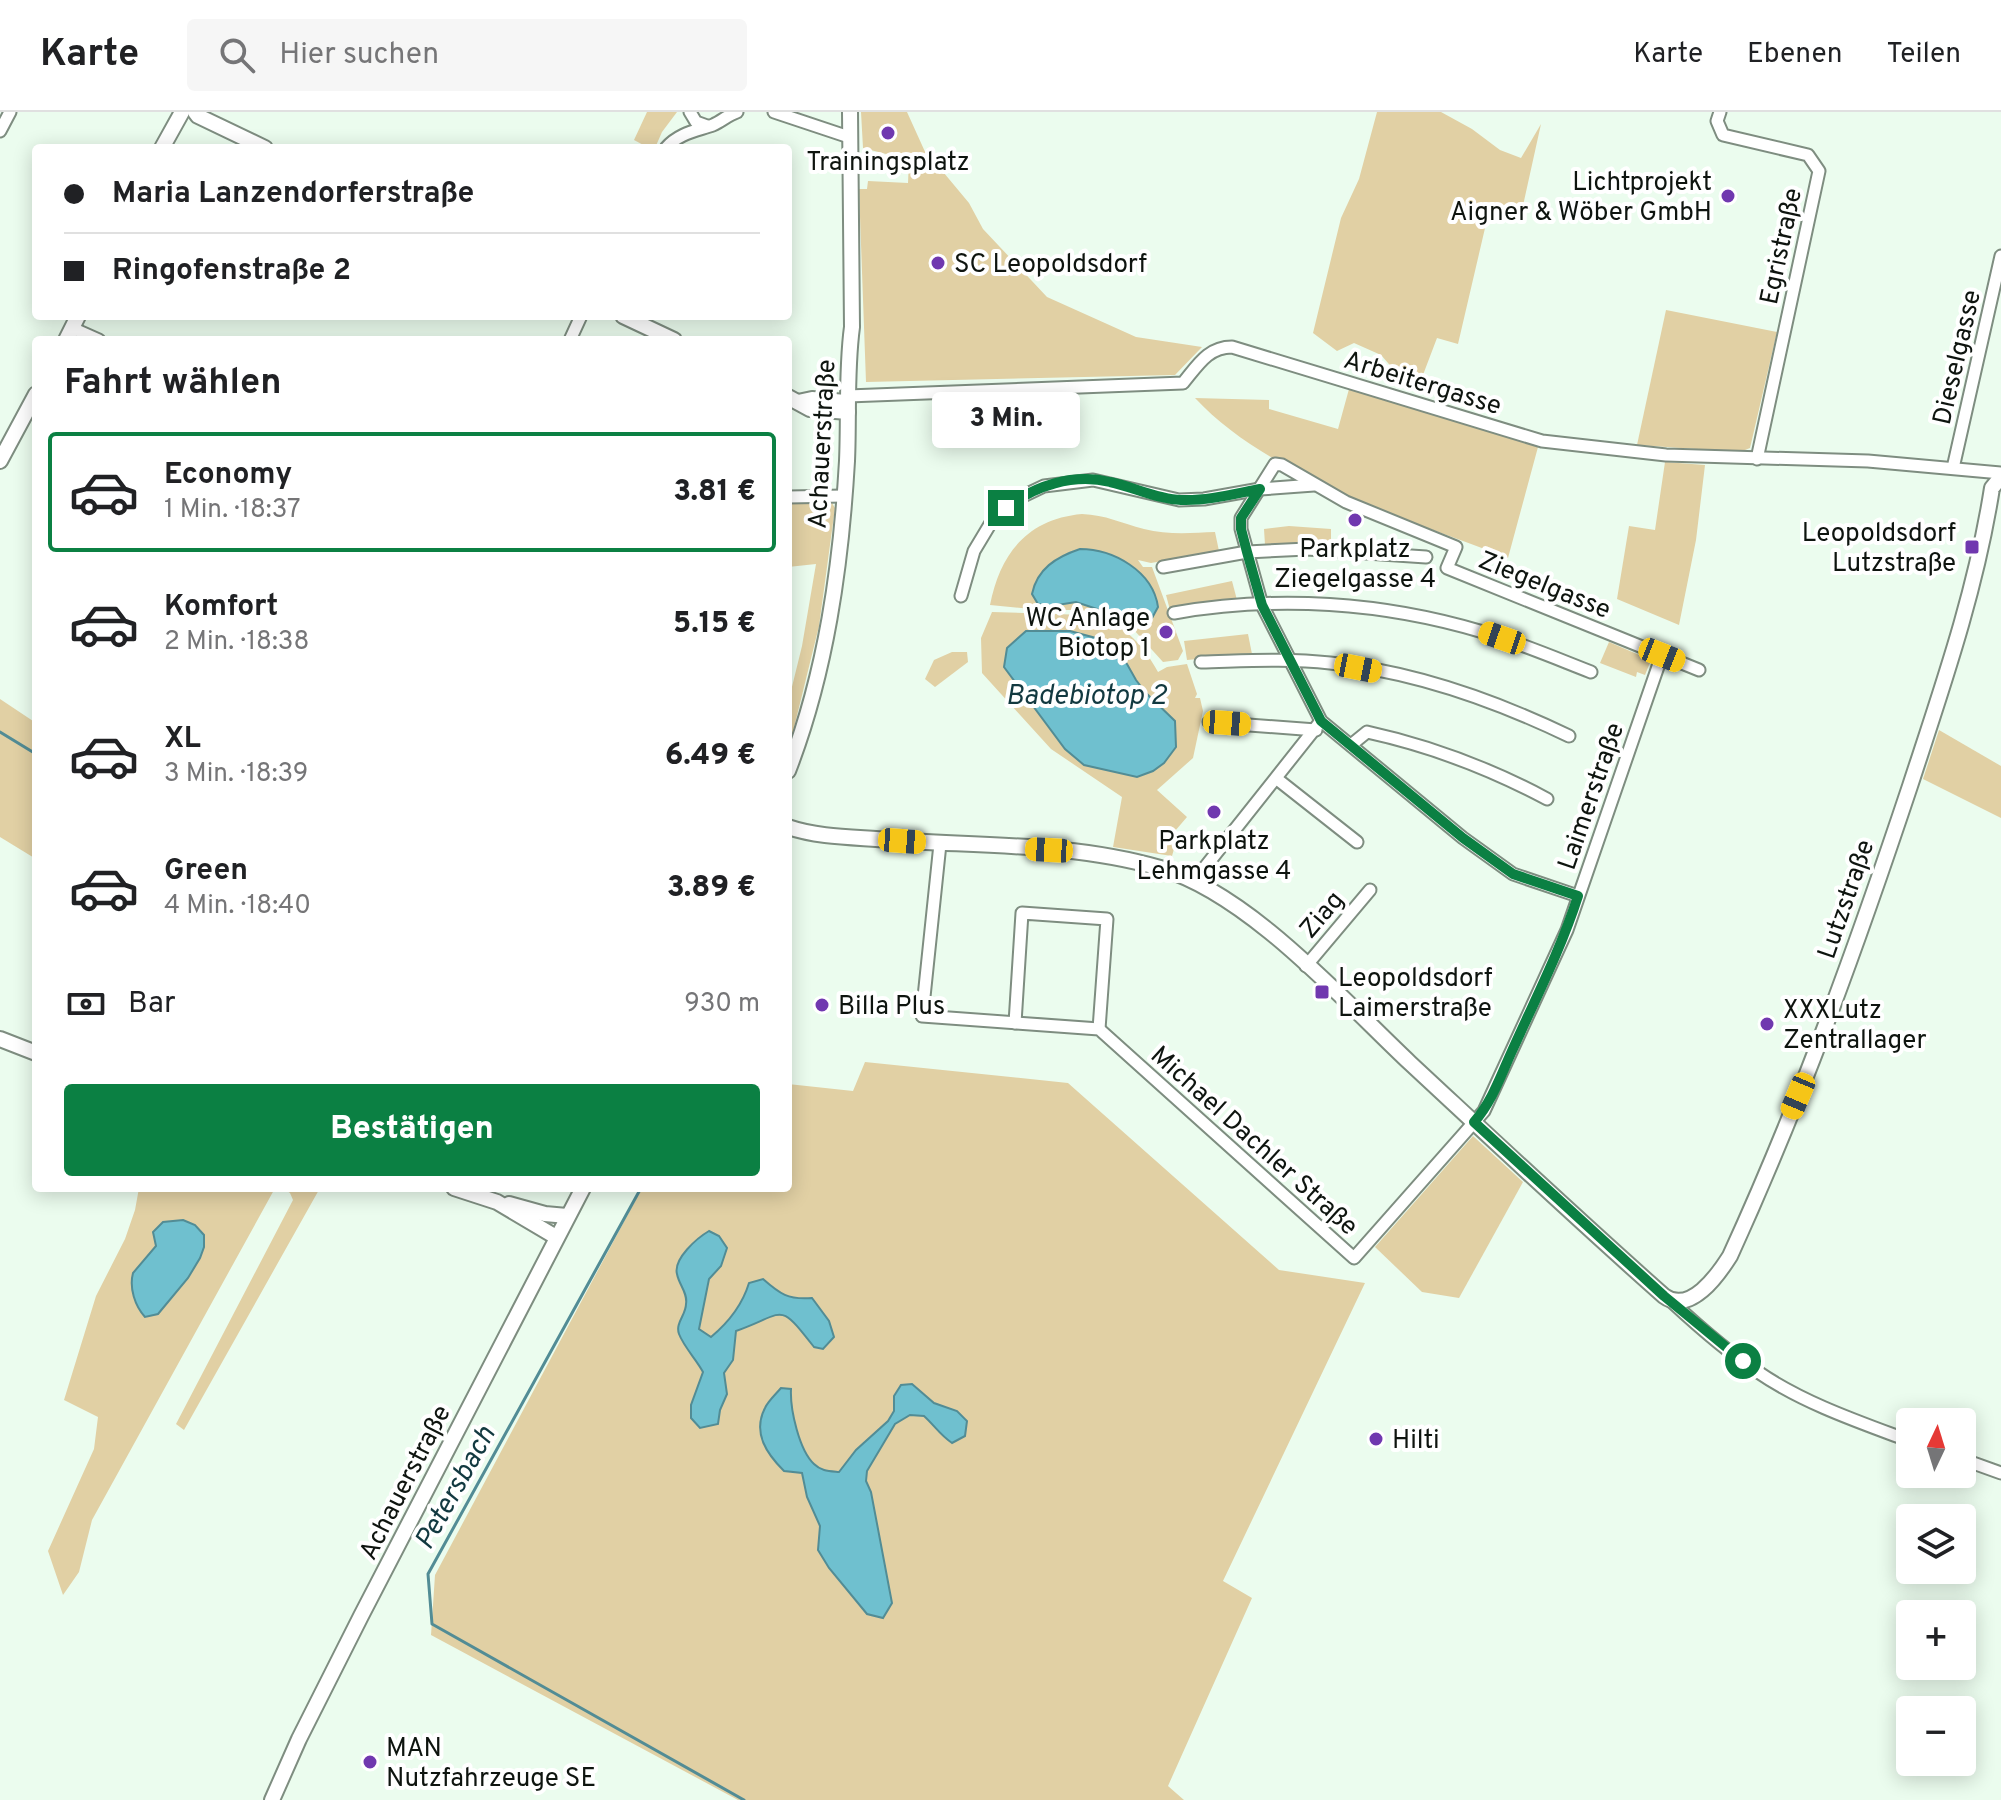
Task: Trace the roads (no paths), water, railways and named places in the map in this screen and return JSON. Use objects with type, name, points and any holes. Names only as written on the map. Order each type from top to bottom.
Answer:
[{"type":"street","points":[[0,131],[10,112]]},
{"type":"street","points":[[164,144],[182,112]]},
{"type":"street","points":[[195,112],[257,144]]},
{"type":"street","points":[[690,112],[696,122],[708,126]]},
{"type":"street","points":[[671,144],[684,134],[719,122],[723,115],[737,112]]},
{"type":"street","points":[[774,112],[849,137]]},
{"type":"street","name":"Achauerstraße","points":[[792,761],[806,726],[823,658],[840,553],[848,356],[852,327],[850,112]]},
{"type":"street","name":"Egristraße","points":[[1720,112],[1717,121],[1723,135],[1808,155],[1819,171],[1757,459]]},
{"type":"street","name":"Dieselgasse","points":[[1953,468],[2001,256]]},
{"type":"street","points":[[632,320],[666,336]]},
{"type":"street","name":"Arbeitergasse","points":[[848,403],[1183,383],[1210,351],[1232,347],[1542,441],[1666,455],[1868,461],[2001,475]]},
{"type":"street","points":[[793,399],[848,403]]},
{"type":"street","points":[[0,461],[32,401]]},
{"type":"street","name":"Ziegelgasse","points":[[1260,489],[1275,464],[1282,465],[1346,502],[1456,547],[1447,568],[1699,670]]},
{"type":"street","name":"Lutzstraße","points":[[1672,1302],[1690,1299],[1725,1264],[1798,1096],[1877,885],[1921,752],[1974,582],[1992,488],[2001,475]]},
{"type":"street","points":[[961,596],[971,559],[992,521],[1019,498],[1044,486],[1093,480],[1179,500],[1315,485]]},
{"type":"street","points":[[1260,489],[1241,518],[1241,529],[1262,605],[1319,725]]},
{"type":"street","points":[[792,497],[844,496]]},
{"type":"street","points":[[1163,567],[1247,552],[1333,550],[1426,557]]},
{"type":"street","points":[[1174,613],[1262,605],[1349,604],[1482,631],[1591,672]]},
{"type":"street","name":"Laimerstraße","points":[[1474,1122],[1484,1111],[1567,930],[1662,655]]},
{"type":"street","points":[[1201,662],[1290,660],[1345,665],[1480,698],[1569,736]]},
{"type":"street","points":[[1209,722],[1319,725],[1351,745],[1463,838],[1513,874],[1578,896]]},
{"type":"street","points":[[1194,881],[1319,725]]},
{"type":"street","points":[[1351,745],[1367,732],[1405,740],[1483,767],[1547,799]]},
{"type":"street","points":[[1277,779],[1357,842]]},
{"type":"street","points":[[792,828],[812,833],[1049,850],[1122,859],[1161,868],[1223,896],[1306,966],[1725,1349],[1760,1374],[1824,1407],[1896,1435]]},
{"type":"street","points":[[940,844],[922,1016],[1015,1023],[1099,1029],[1107,919],[1022,913],[1015,1023]]},
{"type":"street","name":"Ziag","points":[[1306,966],[1370,890]]},
{"type":"street","name":"Michael Dachler Straße","points":[[1099,1029],[1354,1258],[1474,1122]]},
{"type":"street","points":[[0,1039],[32,1051]]},
{"type":"street","points":[[466,1192],[497,1202],[567,1216]]},
{"type":"street","name":"Achauerstraße","points":[[272,1800],[299,1739],[581,1192]]},
{"type":"street","points":[[497,1202],[556,1237]]},
{"type":"street","points":[[1976,1464],[2001,1473]]},
{"type":"water","points":[[1080,549],[1118,558],[1140,573],[1155,594],[1158,607],[1152,618],[1140,620],[1076,602],[1051,606],[1038,604],[1032,594],[1043,571],[1056,560]]},
{"type":"water","name":"Badebiotop 2","points":[[1026,631],[1070,631],[1107,641],[1146,693],[1175,721],[1176,747],[1164,763],[1137,777],[1084,765],[1065,749],[1004,667],[1007,648]]},
{"type":"water","points":[[183,1220],[195,1225],[204,1235],[200,1258],[158,1314],[145,1317],[134,1296],[133,1273],[156,1246],[153,1232],[163,1222]]},
{"type":"water","points":[[709,1231],[719,1236],[727,1248],[721,1266],[709,1279],[699,1329],[711,1337],[734,1313],[749,1283],[763,1279],[785,1295],[812,1298],[829,1321],[834,1337],[823,1349],[814,1347],[793,1322],[780,1315],[736,1331],[733,1360],[724,1373],[727,1394],[718,1424],[700,1428],[691,1418],[691,1405],[703,1372],[679,1334],[678,1326],[686,1300],[677,1268],[687,1250]]},
{"type":"water","points":[[912,1384],[934,1403],[957,1411],[967,1421],[965,1436],[952,1443],[924,1416],[910,1415],[895,1424],[867,1471],[866,1481],[871,1492],[892,1603],[883,1618],[867,1614],[818,1550],[820,1526],[807,1497],[802,1473],[784,1471],[767,1450],[761,1434],[761,1417],[781,1388],[791,1389],[796,1429],[809,1458],[819,1468],[839,1472],[856,1450],[888,1421],[894,1411],[894,1396],[901,1385]]},
{"type":"waterway","name":"Petersbach","points":[[0,732],[32,752]]},
{"type":"waterway","name":"Petersbach","points":[[639,1192],[428,1574],[432,1624],[744,1800]]},
{"type":"place","name":"Trainingsplatz","points":[[888,133]]},
{"type":"place","name":"Lichtprojekt Aigner & Wöber GmbH","points":[[1728,196]]},
{"type":"place","name":"SC Leopoldsdorf","points":[[938,263]]},
{"type":"place","name":"Parkplatz Ziegelgasse 4","points":[[1355,520]]},
{"type":"place","name":"Leopoldsdorf Lutzstraße","points":[[1972,547]]},
{"type":"place","name":"WC Anlage Biotop 1","points":[[1166,632]]},
{"type":"place","name":"Parkplatz Lehmgasse 4","points":[[1214,812]]},
{"type":"place","name":"Leopoldsdorf Laimerstraße","points":[[1322,992]]},
{"type":"place","name":"Billa Plus","points":[[822,1005]]},
{"type":"place","name":"XXXLutz Zentrallager","points":[[1767,1024]]},
{"type":"place","name":"Hilti","points":[[1376,1439]]},
{"type":"place","name":"MAN Nutzfahrzeuge SE","points":[[370,1762]]}]
